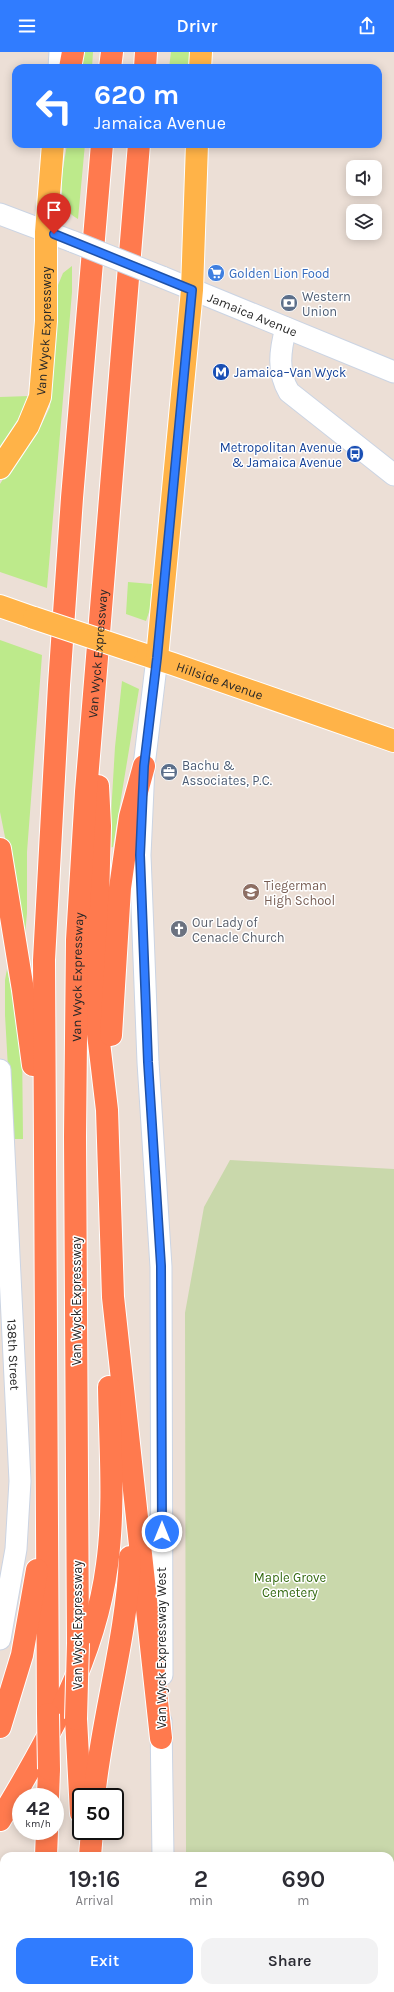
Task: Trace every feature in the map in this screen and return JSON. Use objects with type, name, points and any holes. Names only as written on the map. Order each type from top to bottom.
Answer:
[{"type":"highway","points":[[71,64],[73,52]]},
{"type":"highway","points":[[110,64],[112,52]]},
{"type":"highway","points":[[145,64],[146,52]]},
{"type":"highway","points":[[48,1788],[44,960],[59,685],[73,483],[102,148]]},
{"type":"highway","name":"Van Wyck Expressway","points":[[80,1788],[76,1719],[78,1643],[76,989],[79,890],[139,148]]},
{"type":"highway","points":[[94,694],[100,826],[96,990],[98,1034],[107,1110],[113,1297],[161,1738]]},
{"type":"highway","points":[[107,1110],[120,888],[130,817],[144,766]]},
{"type":"highway","points":[[0,849],[23,990],[46,1161]]},
{"type":"highway","points":[[0,1820],[40,1753],[62,1708],[91,1637],[101,1603],[107,1566],[110,1530],[109,1384],[113,1297]]},
{"type":"highway","points":[[95,1788],[127,1596],[130,1540],[130,1464]]},
{"type":"highway","points":[[0,1727],[18,1670],[28,1629],[47,1495]]},
{"type":"highway","points":[[46,1852],[47,1840]]},
{"type":"highway","points":[[83,1840],[84,1852]]},
{"type":"highway","points":[[90,1852],[91,1840]]},
{"type":"main road","points":[[59,64],[60,52]]},
{"type":"main road","points":[[200,64],[201,52]]},
{"type":"main road","name":"Van Wyck Expressway","points":[[0,468],[28,426],[40,397],[47,303],[46,232],[53,148]]},
{"type":"main road","name":"Van Wyck Expressway West","points":[[161,1738],[161,1266],[140,911],[140,855],[144,766],[157,658],[192,290],[197,148]]},
{"type":"main road","name":"Jamaica Avenue","points":[[0,214],[162,277],[394,372]]},
{"type":"main road","points":[[286,328],[282,346],[281,370],[282,379],[289,392],[394,475]]},
{"type":"main road","name":"Hillside Avenue","points":[[0,606],[157,658],[394,741]]},
{"type":"main road","name":"138th Street","points":[[0,1070],[20,1481],[15,1554],[0,1639]]},
{"type":"main road","points":[[161,1738],[163,1852]]},
{"type":"green space","points":[[82,52],[93,52],[92,64],[79,64]]},
{"type":"green space","points":[[171,52],[189,52],[189,64],[170,64]]},
{"type":"green space","points":[[66,148],[85,148],[78,219],[70,213],[65,205],[62,196],[62,174]]},
{"type":"green space","points":[[72,266],[72,292],[47,588],[0,572],[0,484],[17,457],[41,426],[50,407],[58,285],[63,273]]},
{"type":"green space","points":[[29,396],[24,415],[0,450],[0,397]]},
{"type":"green space","points":[[128,582],[152,584],[150,609],[146,621],[126,614]]},
{"type":"green space","points":[[0,640],[42,655],[27,852],[27,913],[24,946],[15,887],[0,812]]},
{"type":"green space","points":[[122,681],[139,689],[113,847],[109,848],[115,747]]},
{"type":"green space","points":[[7,969],[22,1042],[23,1139],[12,1139],[5,1015],[5,980]]},
{"type":"green space","name":"Maple Grove Cemetery","points":[[230,1160],[394,1169],[394,1852],[186,1852],[185,1313],[204,1207]]},
{"type":"place","name":"Golden Lion Food","points":[[216,273]]},
{"type":"place","name":"Western Union","points":[[289,303]]},
{"type":"place","name":"Jamaica–Van Wyck","points":[[221,372]]},
{"type":"place","name":"Metropolitan Avenue & Jamaica Avenue","points":[[355,454]]},
{"type":"place","name":"Bachu & Associates, P.C.","points":[[169,772]]},
{"type":"place","name":"Tiegerman High School","points":[[251,892]]},
{"type":"place","name":"Our Lady of Cenacle Church","points":[[179,929]]},
{"type":"route","points":[[54,234],[192,290],[182,413],[157,658],[144,766],[140,855],[140,911],[161,1266],[162,1532]]}]
